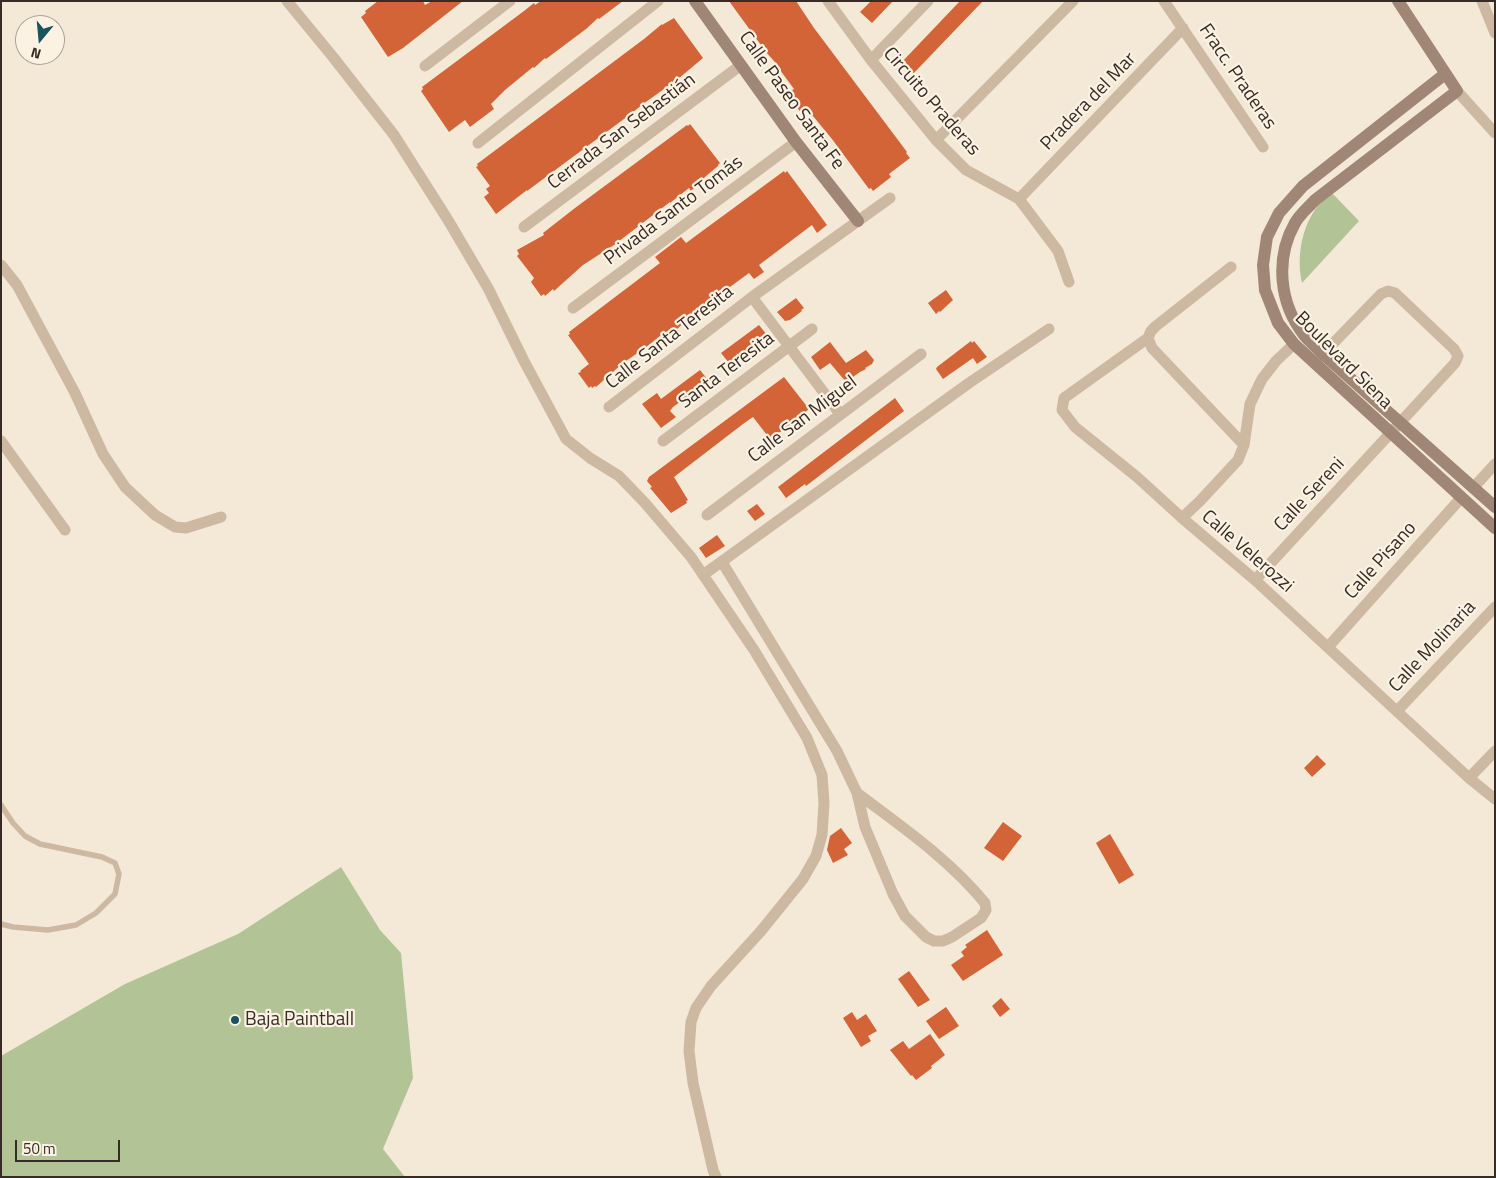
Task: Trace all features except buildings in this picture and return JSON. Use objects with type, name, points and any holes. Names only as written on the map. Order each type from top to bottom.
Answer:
[{"type":"street","points":[[288,1],[333,56],[404,150],[488,288],[524,361],[566,439],[590,458],[618,476],[650,509],[691,558],[754,650],[807,738],[822,775],[824,803],[822,834],[816,856],[803,879],[761,931],[711,986],[696,1008],[691,1022],[689,1051],[693,1083],[716,1177]]},
{"type":"street","points":[[425,66],[510,1]]},
{"type":"street","points":[[478,143],[658,1]]},
{"type":"street","name":"Calle Paseo Santa Fe","points":[[695,1],[796,142],[858,221]]},
{"type":"street","name":"Circuito Praderas","points":[[828,1],[871,60],[936,140],[966,170],[1019,199],[1058,251],[1069,282]]},
{"type":"street","points":[[871,60],[928,1]]},
{"type":"street","points":[[936,140],[1073,1]]},
{"type":"street","name":"Fracc. Praderas","points":[[1164,1],[1263,147]]},
{"type":"street","points":[[1398,1],[1457,91],[1495,133]]},
{"type":"street","points":[[1482,1],[1495,33]]},
{"type":"street","name":"Pradera del Mar","points":[[1019,199],[1183,28]]},
{"type":"street","name":"Cerrada San Sebastián","points":[[524,228],[741,65]]},
{"type":"street","name":"Boulevard Siena","points":[[1445,74],[1303,186],[1279,213],[1267,237],[1263,265],[1265,290],[1278,323],[1294,344],[1495,528]]},
{"type":"street","name":"Boulevard Siena","points":[[1457,91],[1316,200],[1296,221],[1286,242],[1282,265],[1283,288],[1290,312],[1304,335],[1495,507]]},
{"type":"street","name":"Privada Santo Tomás","points":[[573,308],[796,142]]},
{"type":"street","name":"Calle Santa Teresita","points":[[609,407],[752,297],[890,198]]},
{"type":"street","points":[[1,265],[17,284],[75,393],[103,454],[125,487],[155,515],[175,527],[186,528],[221,517]]},
{"type":"street","name":"Calle Velerozzi","points":[[1231,267],[1156,326],[1148,338],[1064,398],[1062,410],[1075,427],[1137,477],[1255,580],[1469,778],[1495,799]]},
{"type":"street","name":"Calle Sereni","points":[[1255,580],[1455,364],[1458,356],[1454,349],[1402,300],[1388,291],[1380,294],[1323,354]]},
{"type":"street","name":"Calle Santa Teresita","points":[[752,297],[840,414]]},
{"type":"street","name":"Santa Teresita","points":[[663,441],[812,329]]},
{"type":"street","points":[[703,575],[969,384],[1049,329]]},
{"type":"street","points":[[1148,338],[1152,348],[1244,445]]},
{"type":"street","points":[[1182,518],[1238,460],[1244,445],[1250,404],[1262,379],[1276,361],[1294,344]]},
{"type":"street","name":"Calle San Miguel","points":[[707,515],[921,354]]},
{"type":"street","points":[[1314,364],[1323,354]]},
{"type":"street","points":[[1,441],[65,530]]},
{"type":"street","points":[[1473,488],[1495,464]]},
{"type":"street","name":"Calle Pisano","points":[[1328,647],[1461,498]]},
{"type":"street","points":[[722,562],[837,750],[857,793],[865,827],[893,894],[905,916],[919,931],[934,941],[943,941],[952,937],[981,918],[986,910],[985,903],[955,870],[930,848],[857,793]]},
{"type":"street","name":"Calle Molinaria","points":[[1397,711],[1495,606]]},
{"type":"street","points":[[1469,778],[1495,751]]},
{"type":"lane","points":[[1,805],[24,836],[40,844],[102,857],[115,863],[119,874],[115,894],[96,913],[76,926],[48,930],[1,924]]},
{"type":"green space","points":[[1332,193],[1359,221],[1302,283],[1300,271],[1301,246],[1308,221],[1322,201]]},
{"type":"green space","name":"Baja Paintball","points":[[341,867],[380,930],[401,953],[413,1078],[383,1149],[405,1177],[1,1177],[1,1056],[125,984],[238,934]]},
{"type":"place","name":"Baja Paintball","points":[[235,1020]]}]
